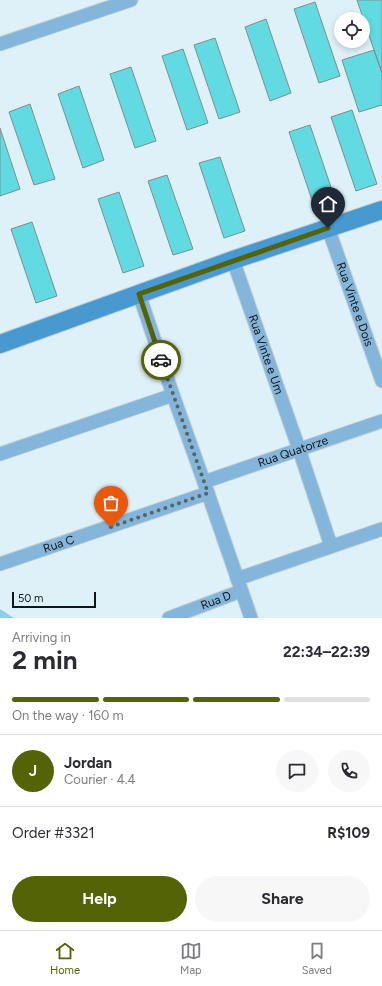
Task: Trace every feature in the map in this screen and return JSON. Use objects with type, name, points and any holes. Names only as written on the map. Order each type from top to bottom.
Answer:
[{"type":"street","points":[[0,44],[131,0]]},
{"type":"street","points":[[0,344],[233,260],[382,210]]},
{"type":"street","name":"Rua Vinte e Dois","points":[[328,228],[382,381]]},
{"type":"street","name":"Rua Vinte e Um","points":[[233,260],[331,546]]},
{"type":"street","points":[[139,294],[251,618]]},
{"type":"street","points":[[0,454],[173,395]]},
{"type":"street","name":"Rua Quatorze","points":[[206,487],[299,449],[382,421]]},
{"type":"street","name":"Rua C","points":[[0,564],[206,487]]},
{"type":"street","name":"Rua D","points":[[169,618],[239,585],[331,546],[382,529]]},
{"type":"shaded area","points":[[0,609],[14,618],[0,618]]},
{"type":"building","points":[[357,0],[382,0],[382,73],[370,38],[370,12],[361,12]]},
{"type":"building","points":[[315,2],[340,76],[319,83],[294,9]]},
{"type":"building","points":[[266,19],[291,93],[270,101],[245,27]]},
{"type":"building","points":[[215,38],[240,112],[219,119],[194,45]]},
{"type":"building","points":[[183,49],[208,123],[187,130],[162,56]]},
{"type":"building","points":[[374,50],[382,73],[382,105],[359,112],[342,60]]},
{"type":"building","points":[[131,67],[156,141],[135,148],[110,74]]},
{"type":"building","points":[[79,86],[104,160],[83,168],[58,94]]},
{"type":"building","points":[[30,104],[55,179],[34,185],[9,112]]},
{"type":"building","points":[[352,110],[377,184],[356,191],[331,117]]},
{"type":"building","points":[[310,125],[335,199],[314,206],[289,132]]},
{"type":"building","points":[[0,128],[20,189],[0,196]]},
{"type":"building","points":[[220,157],[245,231],[224,238],[199,163]]},
{"type":"building","points":[[167,175],[193,249],[173,255],[148,181]]},
{"type":"building","points":[[119,192],[144,266],[123,273],[98,199]]},
{"type":"building","points":[[32,222],[57,296],[36,303],[11,229]]},
{"type":"way so far","points":[[111,527],[208,493],[161,360]]},
{"type":"route","points":[[161,360],[139,294],[328,228]]}]
